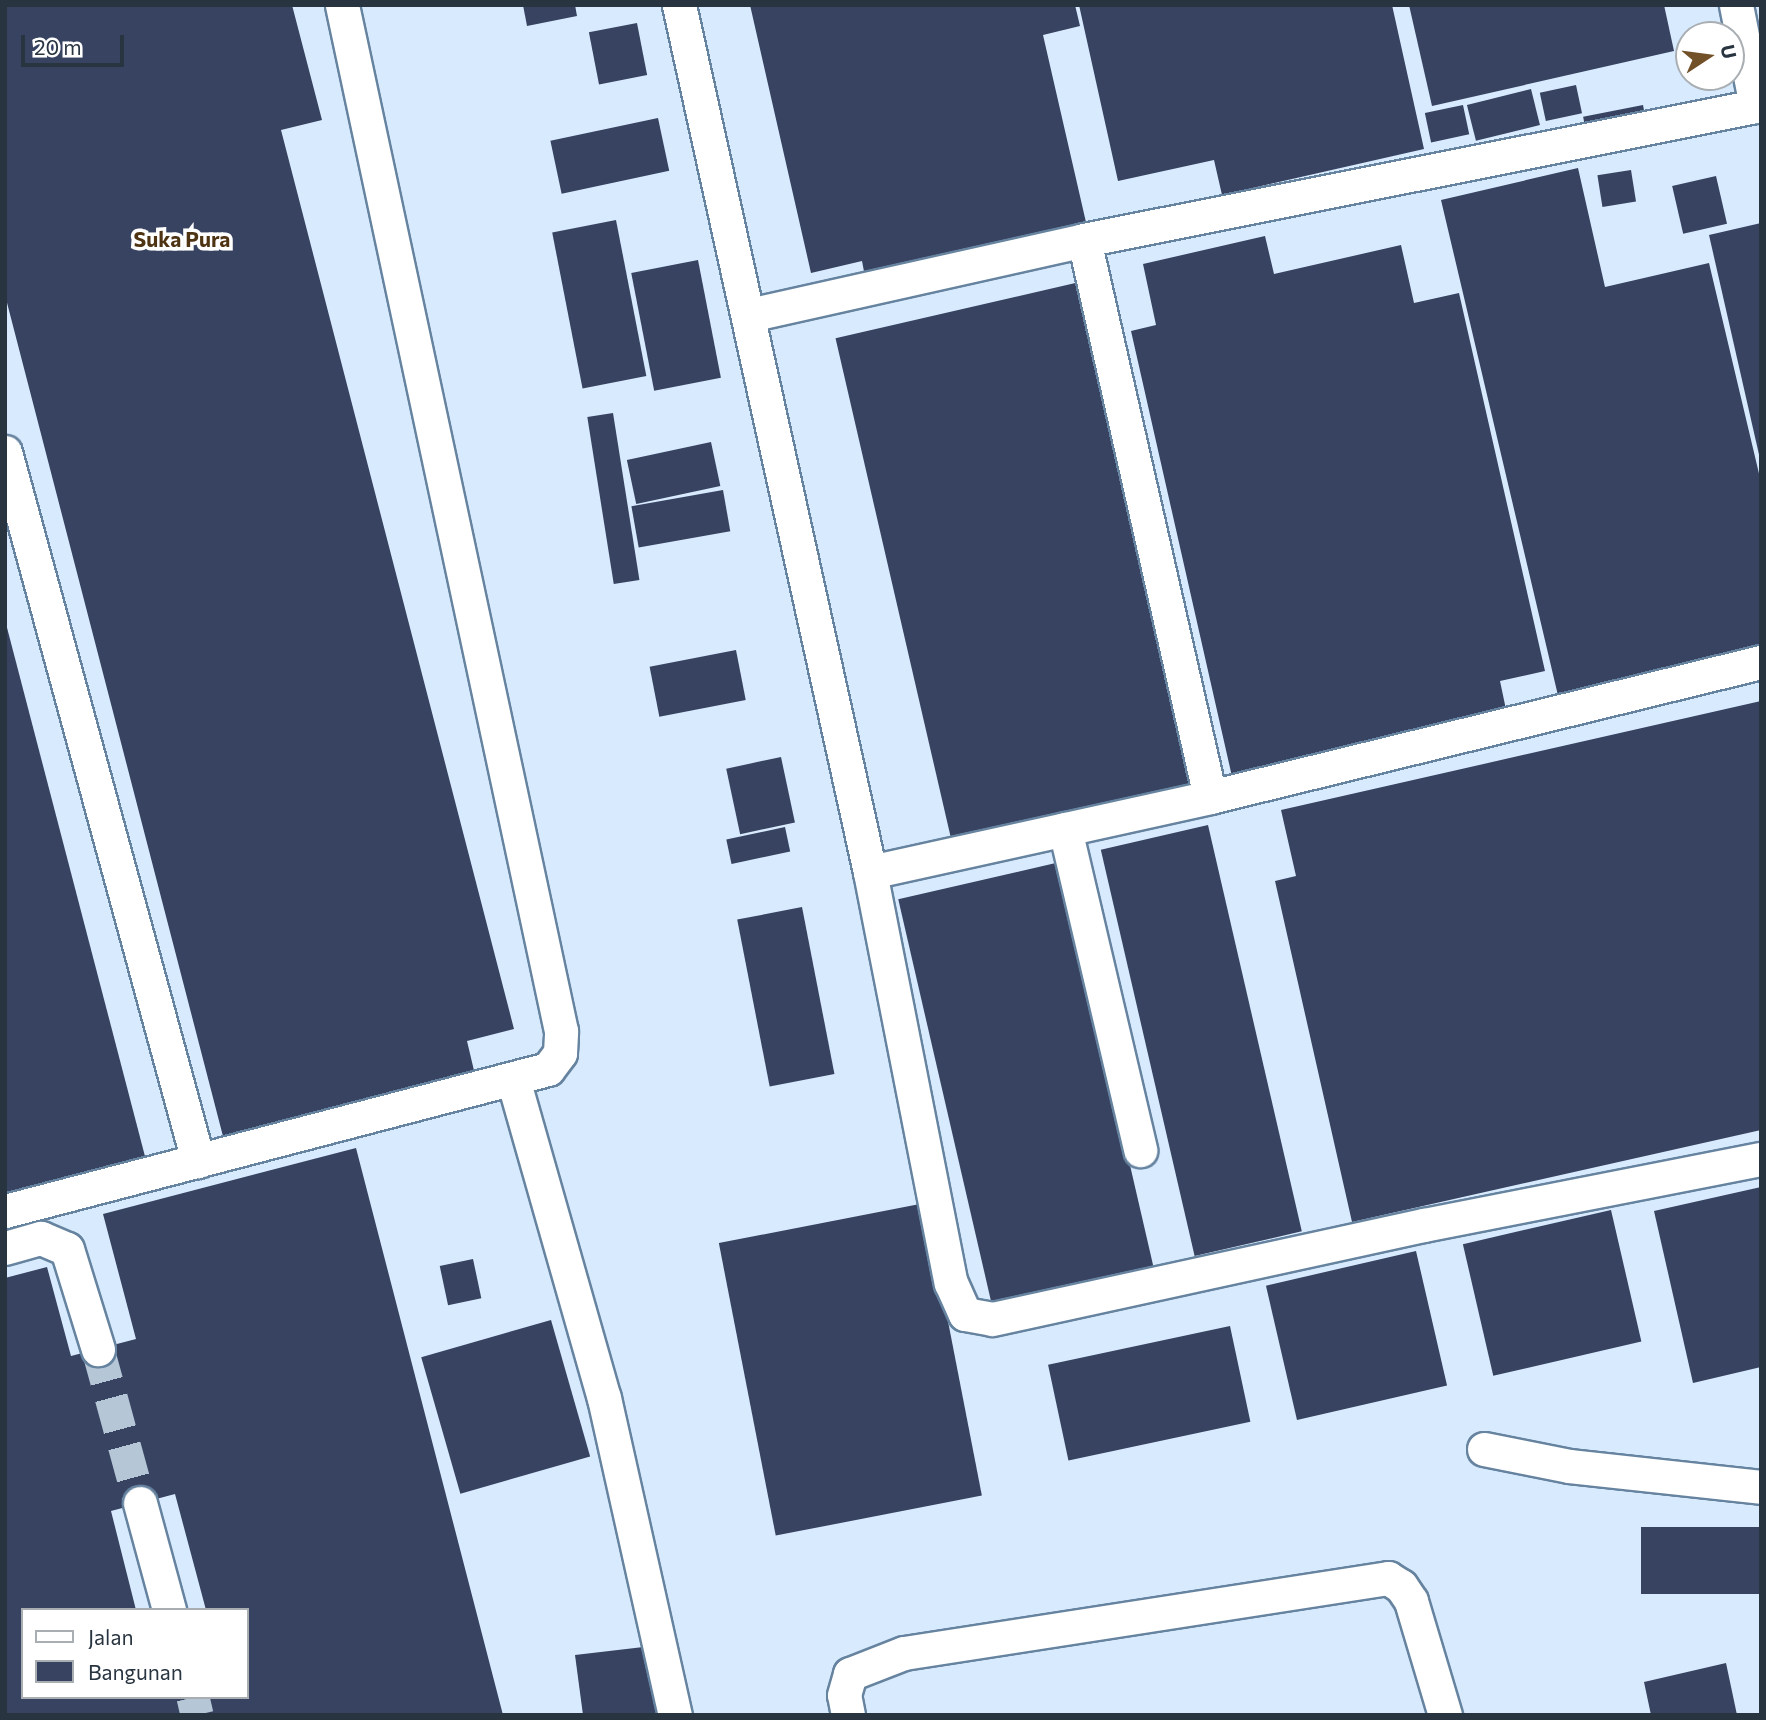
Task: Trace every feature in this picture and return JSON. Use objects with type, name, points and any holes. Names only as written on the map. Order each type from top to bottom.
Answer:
[{"type":"lane","points":[[5,1211],[513,1079],[548,1069],[560,1053],[561,1031],[342,5]]},
{"type":"lane","points":[[679,5],[870,872],[951,1283],[965,1314],[992,1319],[1424,1225],[1761,1160]]},
{"type":"lane","points":[[749,315],[1084,240],[1758,105],[1736,5]]},
{"type":"lane","points":[[1084,240],[1210,797]]},
{"type":"lane","points":[[5,452],[198,1161]]},
{"type":"lane","points":[[870,872],[1210,797],[1761,662]]},
{"type":"lane","points":[[1065,829],[1140,1150]]},
{"type":"lane","points":[[513,1079],[604,1398],[675,1715]]},
{"type":"lane","points":[[5,1248],[41,1238],[67,1249],[99,1349]]},
{"type":"lane","points":[[1484,1449],[1569,1466],[1761,1486]]},
{"type":"lane","points":[[140,1503],[168,1608]]},
{"type":"lane","points":[[848,1715],[844,1695],[850,1674],[904,1653],[1388,1578],[1401,1586],[1411,1601],[1444,1715]]},
{"type":"building","points":[[5,5],[292,5],[322,120],[281,130],[514,1029],[467,1041],[476,1079],[225,1144],[5,295]]},
{"type":"building","points":[[523,5],[575,5],[577,16],[527,26]]},
{"type":"building","points":[[750,5],[1075,5],[1080,26],[1043,35],[1088,231],[866,282],[862,261],[811,273]]},
{"type":"building","points":[[1079,5],[1392,5],[1424,149],[1222,195],[1214,160],[1118,181]]},
{"type":"building","points":[[1409,5],[1664,5],[1674,51],[1432,106]]},
{"type":"building","points":[[637,23],[647,75],[599,84],[589,32]]},
{"type":"building","points":[[1576,85],[1582,113],[1546,121],[1540,93]]},
{"type":"building","points":[[1531,89],[1540,125],[1476,141],[1467,105]]},
{"type":"building","points":[[1463,105],[1469,134],[1431,142],[1425,113]]},
{"type":"building","points":[[1643,105],[1647,125],[1587,136],[1583,117]]},
{"type":"building","points":[[658,118],[669,171],[562,194],[550,141]]},
{"type":"building","points":[[1578,168],[1605,287],[1709,263],[1761,482],[1761,657],[1560,704],[1441,200]]},
{"type":"building","points":[[1631,170],[1636,202],[1602,207],[1597,175]]},
{"type":"building","points":[[1716,176],[1727,224],[1683,234],[1672,186]]},
{"type":"building","points":[[616,220],[646,376],[583,388],[552,232]]},
{"type":"building","points":[[1761,223],[1761,459],[1760,459],[1709,235]]},
{"type":"building","points":[[1265,236],[1274,274],[1401,245],[1414,303],[1459,293],[1545,671],[1500,681],[1508,719],[1233,781],[1131,331],[1156,325],[1143,264]]},
{"type":"building","points":[[698,260],[721,378],[654,391],[631,273]]},
{"type":"building","points":[[1084,281],[1201,786],[952,843],[836,338]]},
{"type":"building","points":[[613,413],[639,580],[614,584],[587,417]]},
{"type":"building","points":[[711,442],[720,486],[636,504],[627,460]]},
{"type":"building","points":[[723,490],[730,531],[639,548],[631,506]]},
{"type":"building","points":[[5,620],[147,1164],[5,1201]]},
{"type":"building","points":[[736,650],[746,700],[659,717],[650,667]]},
{"type":"building","points":[[1761,701],[1761,1130],[1352,1222],[1275,881],[1296,876],[1281,810]]},
{"type":"building","points":[[781,757],[795,823],[740,834],[726,769]]},
{"type":"building","points":[[1208,825],[1302,1231],[1195,1256],[1101,850]]},
{"type":"building","points":[[785,827],[790,851],[732,864],[726,839]]},
{"type":"building","points":[[1060,862],[1154,1269],[992,1307],[898,899]]},
{"type":"building","points":[[802,907],[834,1074],[770,1086],[737,920]]},
{"type":"building","points":[[356,1148],[503,1715],[5,1715],[5,1278],[47,1267],[71,1356],[136,1339],[103,1214]],"holes":[[[175,1494],[205,1608],[248,1608],[248,1699],[21,1699],[21,1608],[135,1608],[111,1511]]]},
{"type":"building","points":[[1761,1187],[1761,1367],[1693,1383],[1654,1211]]},
{"type":"building","points":[[925,1203],[982,1496],[776,1536],[719,1243]]},
{"type":"building","points":[[1611,1210],[1641,1342],[1493,1376],[1463,1244]]},
{"type":"building","points":[[1416,1251],[1447,1385],[1297,1420],[1266,1286]]},
{"type":"building","points":[[473,1259],[481,1298],[448,1305],[440,1266]]},
{"type":"building","points":[[551,1320],[590,1456],[460,1494],[421,1357]]},
{"type":"building","points":[[1230,1326],[1250,1422],[1068,1461],[1048,1365]]},
{"type":"building","points":[[1641,1527],[1761,1527],[1761,1594],[1641,1594]]},
{"type":"building","points":[[652,1646],[660,1715],[583,1715],[575,1655]]},
{"type":"building","points":[[1726,1663],[1737,1715],[1651,1715],[1644,1682]]},
{"type":"tunnel","points":[[98,1349],[140,1503]]},
{"type":"tunnel","points":[[193,1699],[197,1715]]},
{"type":"district","name":"Suka Pura","points":[[182,239]]}]
